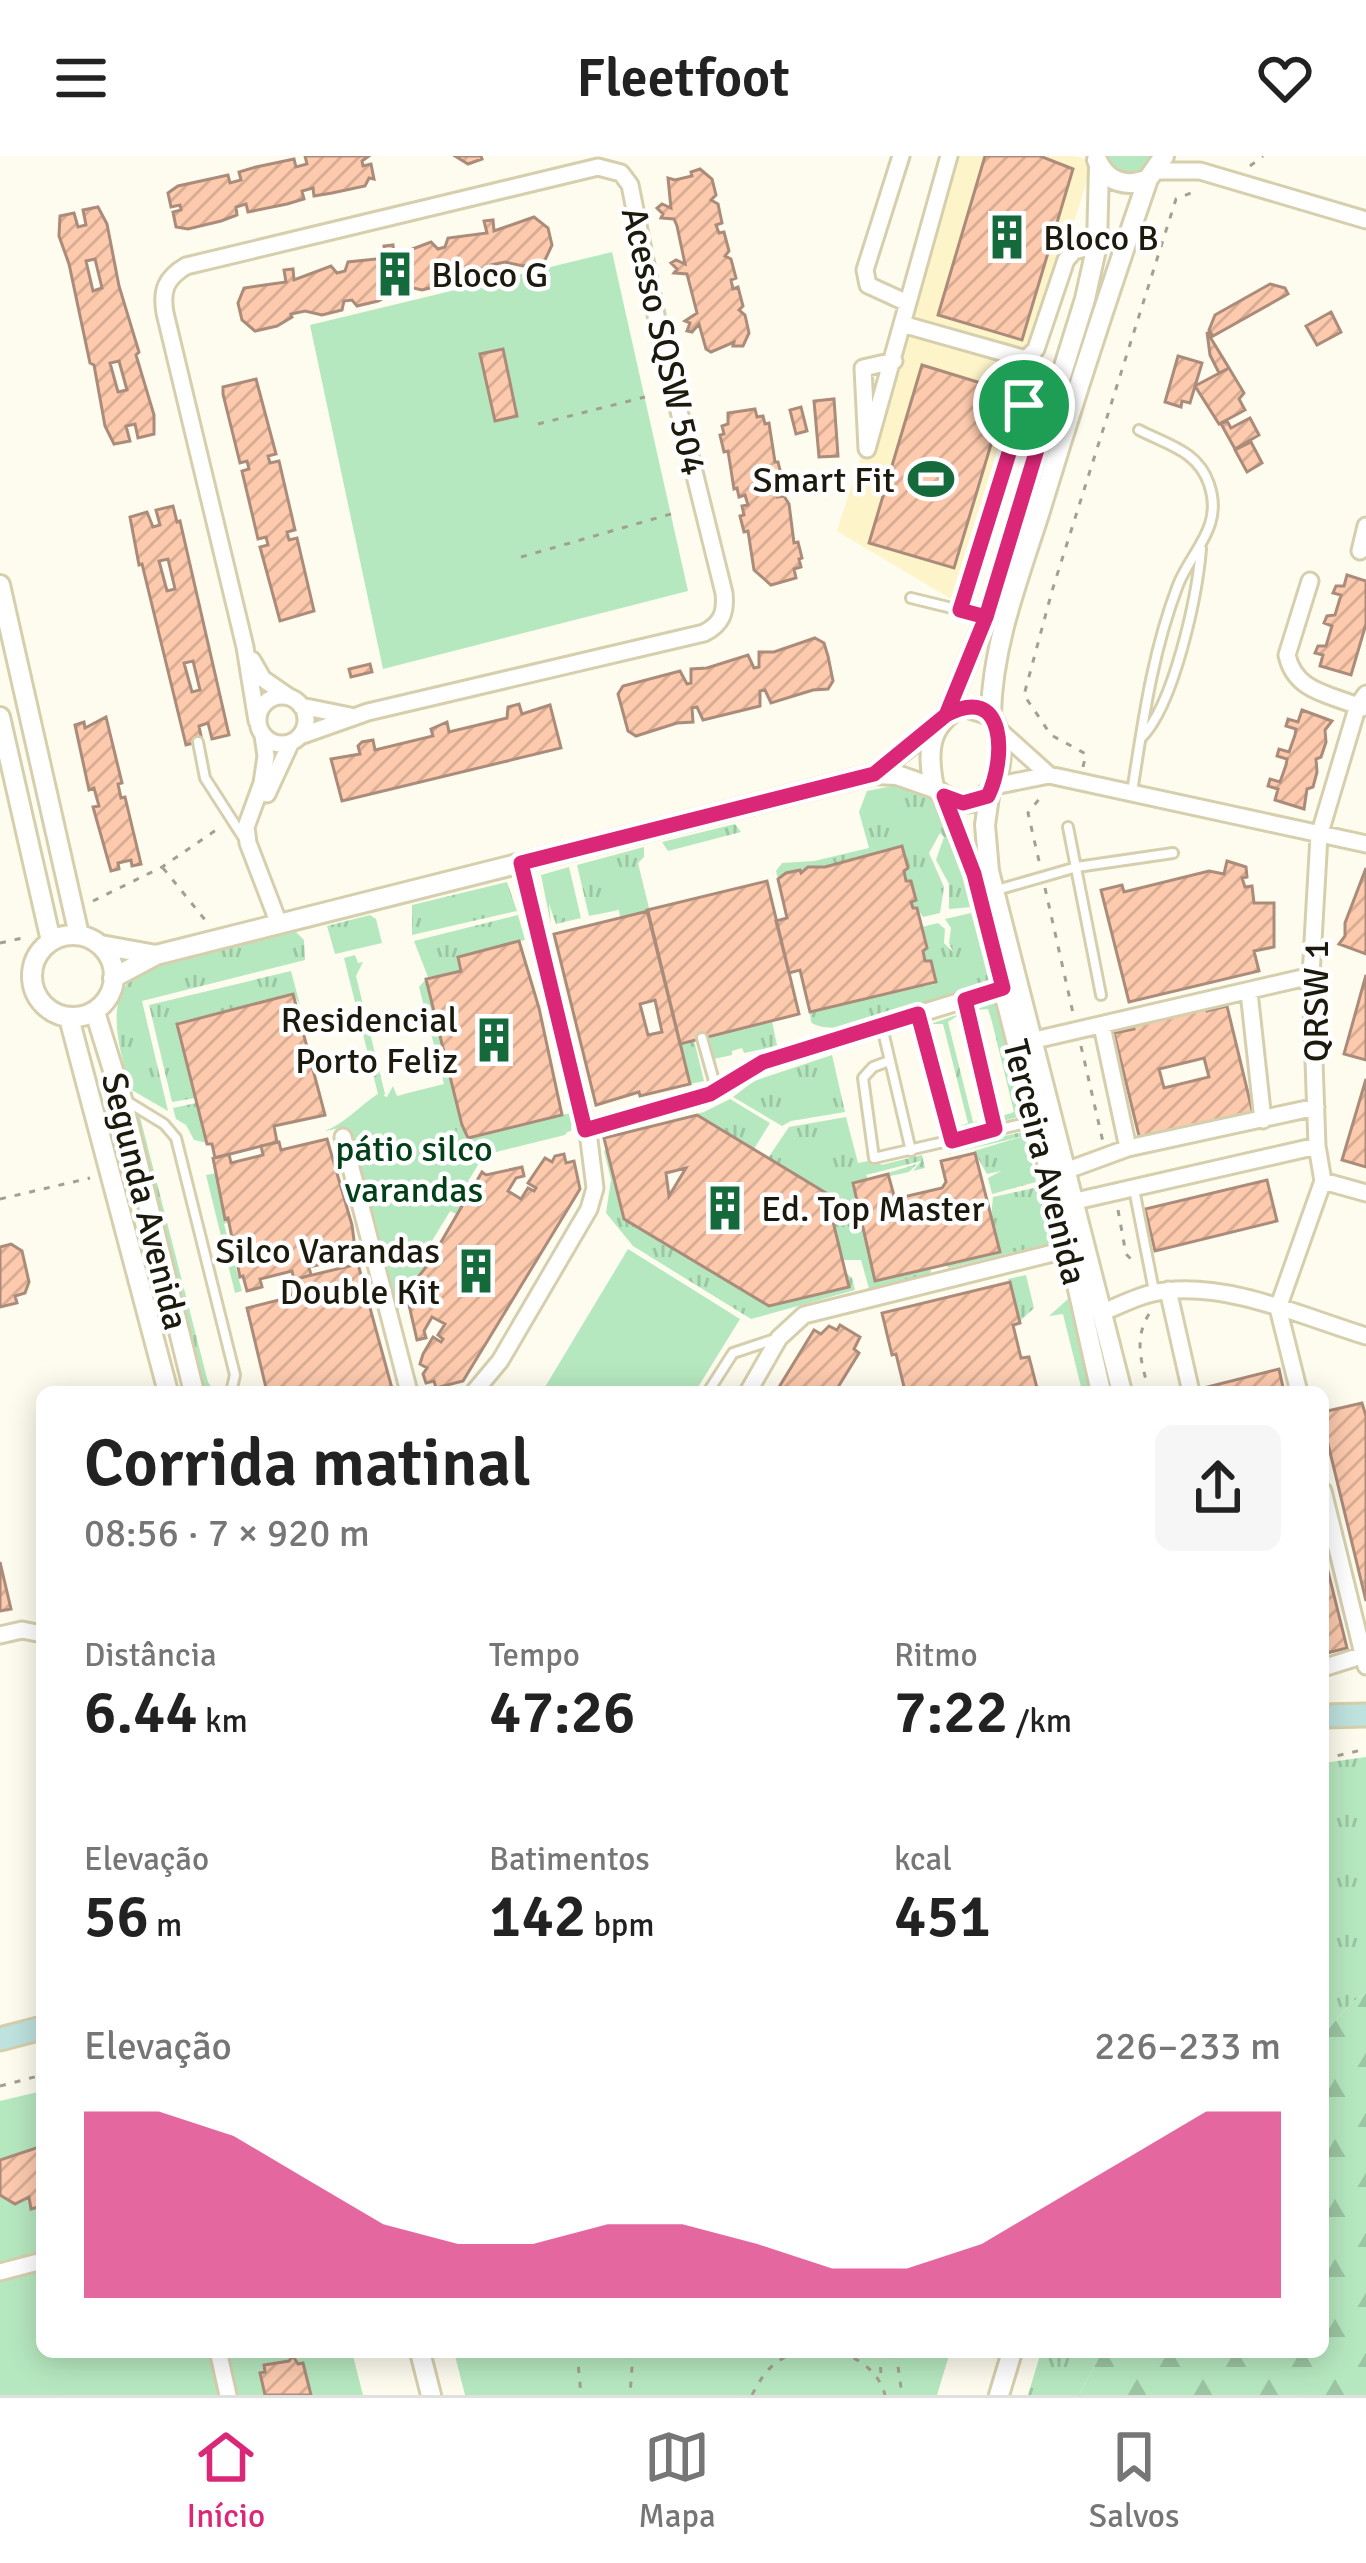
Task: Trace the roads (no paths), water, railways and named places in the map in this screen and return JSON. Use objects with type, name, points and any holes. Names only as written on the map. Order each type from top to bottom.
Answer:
[{"type":"main road","points":[[1329,1716],[1361,1715]]},
{"type":"main road","points":[[1329,1727],[1361,1715]]},
{"type":"main road","points":[[0,2038],[36,2029]]},
{"type":"street","points":[[901,156],[865,270],[868,285],[905,302]]},
{"type":"street","points":[[894,361],[862,368],[867,449],[894,361],[905,302],[949,156]]},
{"type":"street","points":[[1183,156],[1200,171]]},
{"type":"street","points":[[1097,161],[1118,182],[1138,183],[1156,169],[1200,171],[1366,220]]},
{"type":"street","points":[[939,792],[930,745],[986,617],[1085,298],[1097,245],[1097,161]]},
{"type":"street","name":"Acesso SQSW 504","points":[[248,843],[246,827],[266,756],[162,294],[175,273],[186,266],[598,167],[621,173],[630,185],[659,330],[724,593],[723,617],[704,633],[359,716],[296,739]]},
{"type":"street","points":[[991,791],[1002,753],[991,678],[1101,314],[1156,169]]},
{"type":"street","points":[[902,324],[1026,358],[1036,349],[1066,260],[1074,250],[1097,245]]},
{"type":"street","points":[[1360,551],[1366,526]]},
{"type":"street","points":[[1310,581],[1287,656],[1289,668],[1310,688],[1363,703]]},
{"type":"street","points":[[0,585],[79,935]]},
{"type":"street","name":"Acesso SQSW 504","points":[[244,646],[262,679],[296,702],[359,716]]},
{"type":"street","points":[[257,861],[257,819],[306,724],[296,702],[280,696],[267,700],[260,729],[276,744],[296,739]]},
{"type":"street","name":"QRSW 1","points":[[1278,1308],[1323,1181],[1317,1147],[1311,976],[1319,836],[1363,703]]},
{"type":"street","points":[[874,774],[962,706],[995,723],[1048,783]]},
{"type":"street","points":[[0,717],[51,941]]},
{"type":"street","points":[[113,978],[156,955],[874,774],[897,775],[963,803],[991,791],[1079,782],[1366,844]]},
{"type":"street","name":"Terceira Avenida","points":[[991,791],[986,853],[1121,1386]]},
{"type":"street","name":"Terceira Avenida","points":[[939,792],[974,874],[1070,1249],[1100,1386]]},
{"type":"street","points":[[248,843],[279,924]]},
{"type":"street","points":[[479,1386],[500,1361],[592,1203],[594,1171],[521,863]]},
{"type":"street","points":[[101,945],[113,967],[107,1000],[94,1012],[69,1018],[50,1011],[32,985],[37,955],[51,941],[79,935],[101,945],[156,955]]},
{"type":"street","points":[[1035,1040],[1311,976]]},
{"type":"street","points":[[585,1130],[716,1090],[763,1062],[1003,988]]},
{"type":"street","points":[[1249,992],[1263,1120]]},
{"type":"street","name":"Segunda Avenida","points":[[94,1012],[122,1099],[193,1386]]},
{"type":"street","name":"Segunda Avenida","points":[[69,1018],[166,1386]]},
{"type":"street","points":[[1102,1026],[1128,1148]]},
{"type":"street","points":[[1068,1170],[1128,1148],[1316,1107]]},
{"type":"street","points":[[344,1137],[407,1386]]},
{"type":"street","points":[[1076,1201],[1317,1147]]},
{"type":"street","points":[[1323,1181],[1366,1193]]},
{"type":"street","points":[[751,1386],[779,1337],[804,1315],[1070,1249]]},
{"type":"street","points":[[1157,1292],[1189,1386]]},
{"type":"street","points":[[1103,1312],[1157,1292],[1223,1295],[1366,1336]]},
{"type":"street","points":[[1278,1308],[1298,1386]]},
{"type":"street","points":[[1329,1515],[1365,1660],[1329,1667]]},
{"type":"street","points":[[0,1635],[22,1630],[36,1633]]},
{"type":"street","points":[[0,2272],[36,2263]]},
{"type":"street","points":[[220,2358],[228,2395]]},
{"type":"street","points":[[422,2358],[431,2395]]},
{"type":"street","points":[[999,2395],[1010,2358]]},
{"type":"lane","points":[[960,610],[1022,408],[1052,400]]},
{"type":"lane","points":[[1132,794],[1149,677],[1180,581],[1201,548],[1214,510],[1198,460],[1139,430]]},
{"type":"lane","points":[[1140,739],[1163,708],[1198,581],[1201,548]]},
{"type":"lane","points":[[911,598],[986,617]]},
{"type":"lane","points":[[198,742],[206,778],[248,843]]},
{"type":"lane","points":[[1068,827],[1102,995]]},
{"type":"lane","points":[[995,891],[1076,868],[1173,853]]},
{"type":"lane","points":[[965,1000],[995,1129]]},
{"type":"lane","points":[[918,1014],[952,1141]]},
{"type":"lane","points":[[882,1025],[911,1150]]},
{"type":"lane","points":[[702,1038],[716,1090]]},
{"type":"lane","points":[[889,1061],[873,1066],[863,1078],[871,1154],[878,1159],[1036,1121]]},
{"type":"lane","points":[[122,1099],[164,1124],[176,1138],[235,1375],[232,1386]]},
{"type":"lane","points":[[1133,1187],[1157,1292]]},
{"type":"lane","points":[[712,1386],[734,1353],[779,1337]]},
{"type":"place","name":"Bloco B","points":[[1007,237]]},
{"type":"place","name":"Bloco G","points":[[395,274]]},
{"type":"place","name":"Smart Fit","points":[[931,479]]},
{"type":"place","name":"Residencial Porto Feliz","points":[[494,1040]]},
{"type":"place","name":"Ed. Top Master","points":[[725,1208]]},
{"type":"place","name":"Silco Varandas Double Kit","points":[[476,1271]]},
{"type":"park label","name":"pátio silco varandas","points":[[414,1168]]}]
